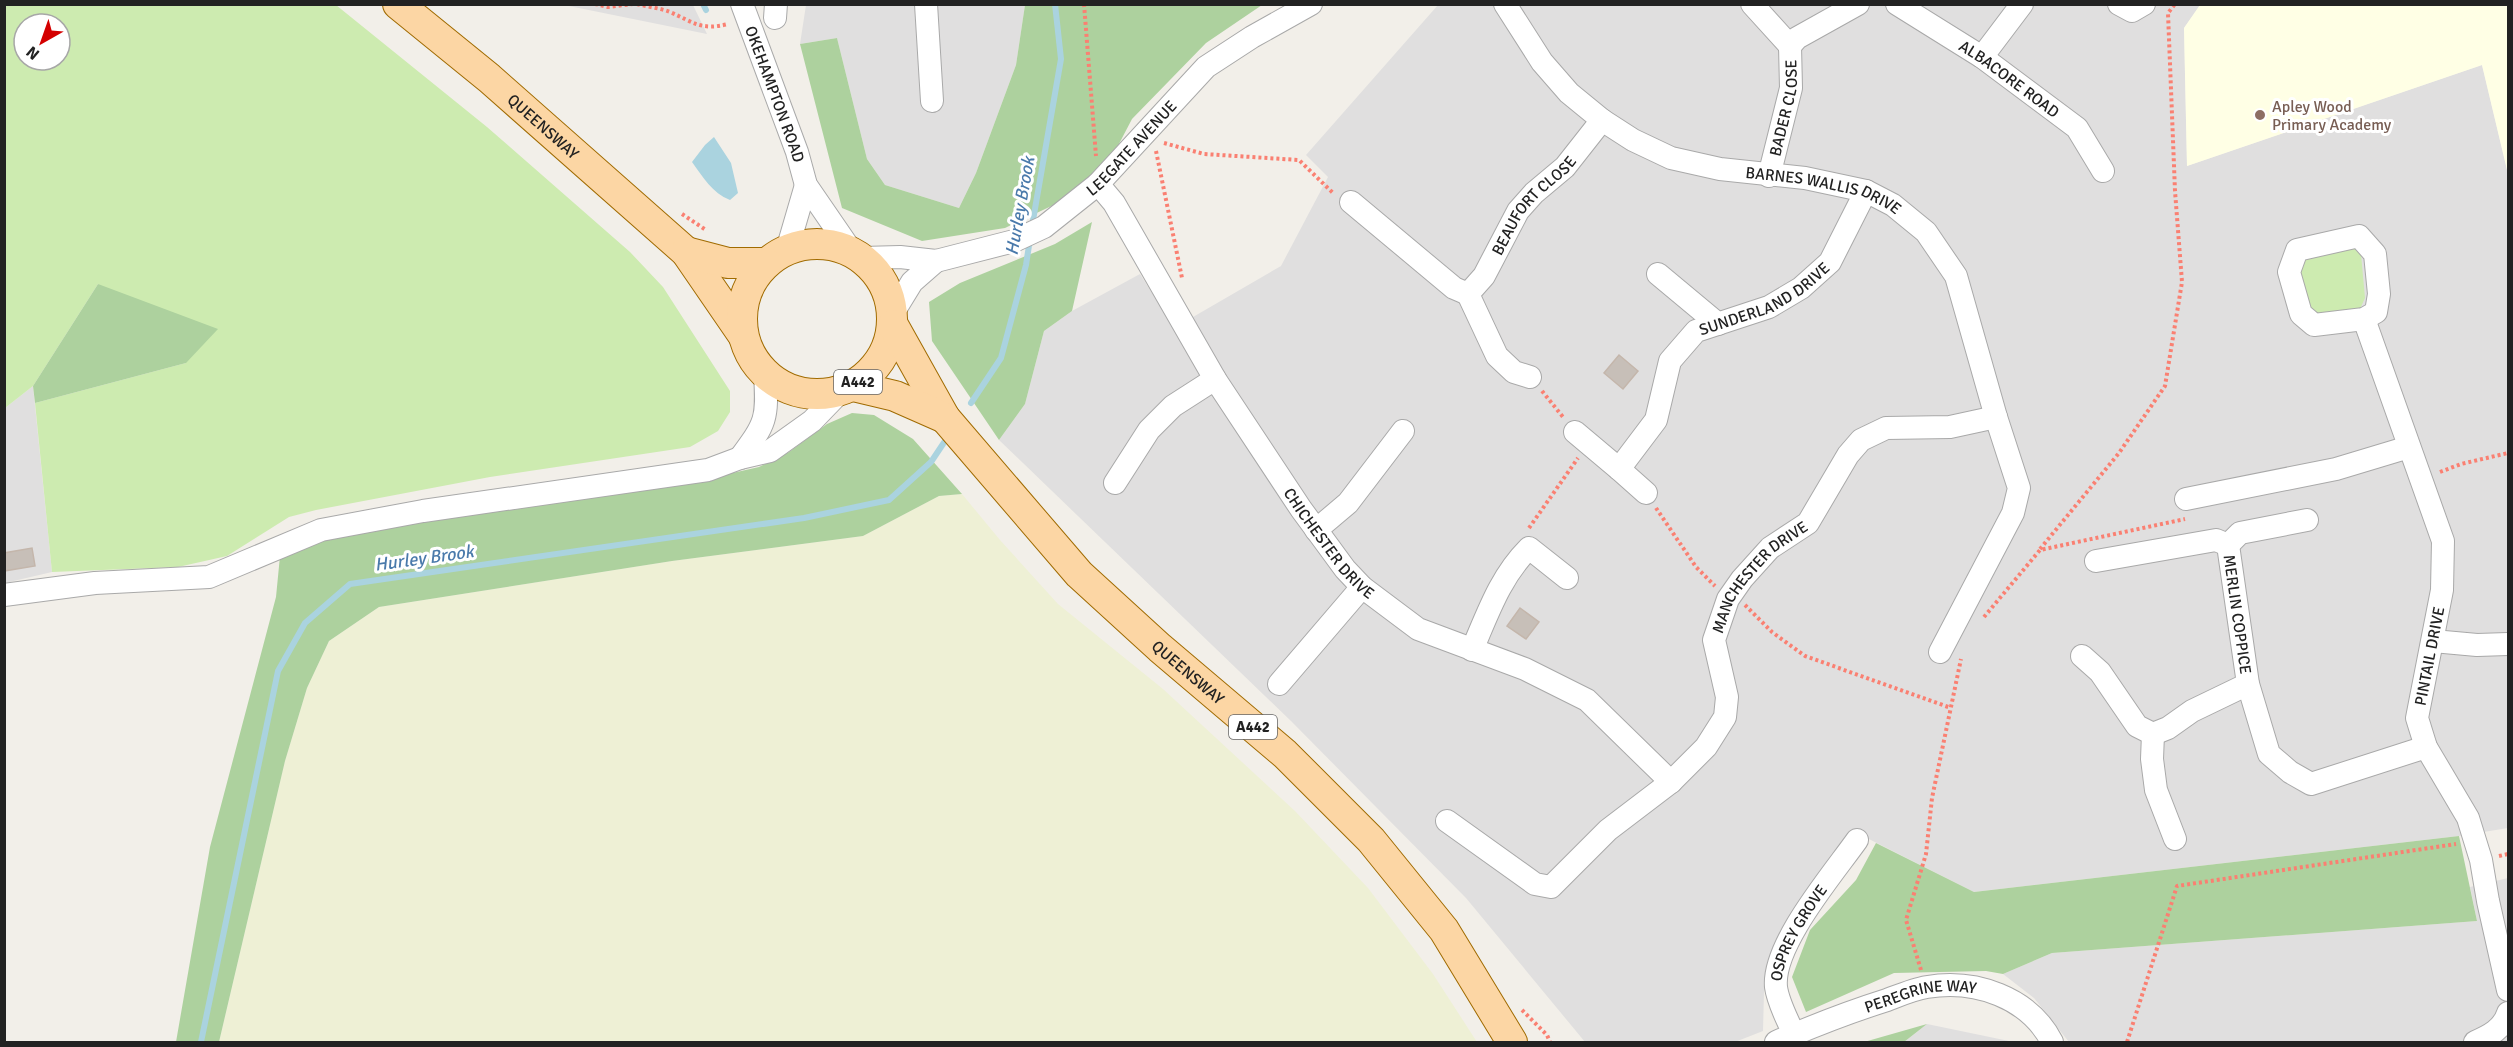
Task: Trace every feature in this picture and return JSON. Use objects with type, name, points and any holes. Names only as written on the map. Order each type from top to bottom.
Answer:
[{"type":"main road","name":"QUEENSWAY","points":[[398,4],[489,78],[687,252]]},
{"type":"main road","name":"A442","points":[[687,252],[728,263],[776,257],[808,244],[831,245],[857,255],[877,273],[888,292],[893,319],[951,426]]},
{"type":"main road","name":"A442","points":[[687,252],[743,335],[751,357],[765,375],[788,389],[814,395],[847,389],[895,396],[951,426]]},
{"type":"main road","name":"A442","points":[[743,335],[742,309],[750,284],[776,257]]},
{"type":"main road","name":"A442","points":[[847,389],[873,371],[878,364],[887,350],[893,319]]},
{"type":"main road","name":"QUEENSWAY","points":[[951,426],[1079,574],[1160,648],[1285,754],[1371,840],[1444,930],[1512,1042]]},
{"type":"street","points":[[926,4],[932,101]]},
{"type":"street","name":"LEEGATE AVENUE","points":[[857,255],[936,261],[1019,238],[1044,227],[1098,184],[1206,67],[1252,37],[1311,4]]},
{"type":"street","name":"BARNES WALLIS DRIVE","points":[[1505,4],[1542,62],[1569,93],[1602,120],[1633,140],[1671,158],[1720,169],[1769,176],[1805,178],[1866,191],[1893,205],[1926,232],[1956,276],[1996,417],[2019,488],[2013,513],[1940,652]]},
{"type":"street","points":[[1752,4],[1790,46]]},
{"type":"street","name":"BADER CLOSE","points":[[1769,176],[1791,88],[1790,46],[1797,38],[1858,4]]},
{"type":"street","name":"ALBACORE ROAD","points":[[1897,4],[1982,57],[2077,128],[2103,171]]},
{"type":"street","points":[[1982,57],[2022,4]]},
{"type":"street","points":[[2119,4],[2132,11],[2144,4]]},
{"type":"street","name":"OKEHAMPTON ROAD","points":[[745,12],[797,152],[806,185],[857,255]]},
{"type":"street","name":"BEAUFORT CLOSE","points":[[1468,294],[1484,276],[1518,211],[1534,193],[1564,167],[1602,120]]},
{"type":"street","name":"CHICHESTER DRIVE","points":[[1098,184],[1114,202],[1215,379],[1317,530],[1345,569],[1362,587],[1418,629],[1525,669],[1587,700],[1671,782]]},
{"type":"street","name":"OKEHAMPTON ROAD","points":[[776,257],[806,185]]},
{"type":"street","name":"SUNDERLAND DRIVE","points":[[1623,464],[1656,420],[1670,361],[1696,331],[1769,307],[1801,288],[1830,262],[1866,191]]},
{"type":"street","points":[[1345,200],[1454,288],[1468,294],[1497,356],[1522,374]]},
{"type":"street","points":[[2360,236],[2375,254],[2379,294],[2376,312],[2364,319],[2314,326],[2301,314],[2289,272],[2297,250],[2360,236]]},
{"type":"street","name":"LEEGATE AVENUE","points":[[893,319],[912,282],[936,261]]},
{"type":"street","points":[[1658,274],[1718,324]]},
{"type":"street","name":"PINTAIL DRIVE","points":[[2364,319],[2443,541],[2442,590],[2417,718],[2426,747],[2468,818],[2498,899],[2508,990]]},
{"type":"street","points":[[740,458],[760,430],[768,408],[765,375]]},
{"type":"street","points":[[1115,483],[1149,430],[1173,405],[1215,379]]},
{"type":"street","points":[[4,595],[94,583],[209,577],[321,530],[423,511],[708,470],[740,458],[770,451],[812,421],[847,389]]},
{"type":"street","name":"MANCHESTER DRIVE","points":[[1448,821],[1535,884],[1551,887],[1608,830],[1671,782],[1707,747],[1725,717],[1727,696],[1714,640],[1730,596],[1770,548],[1808,524],[1848,455],[1861,440],[1886,428],[1950,427],[1996,417]]},
{"type":"street","points":[[1317,530],[1348,503],[1403,431]]},
{"type":"street","points":[[1581,437],[1623,464],[1646,493]]},
{"type":"street","points":[[2186,499],[2336,469],[2409,447]]},
{"type":"street","points":[[2096,561],[2217,540],[2228,545],[2240,533],[2307,520]]},
{"type":"street","name":"MERLIN COPPICE","points":[[2228,545],[2248,684],[2269,754],[2290,772],[2311,784],[2426,747]]},
{"type":"street","points":[[1472,650],[1500,583],[1529,548],[1567,578]]},
{"type":"street","points":[[1278,684],[1362,587]]},
{"type":"street","points":[[2433,641],[2477,645],[2508,644]]},
{"type":"street","points":[[2082,656],[2100,672],[2137,726],[2161,731],[2152,759],[2156,790],[2175,839]]},
{"type":"street","name":"MERLIN COPPICE","points":[[2161,731],[2192,711],[2248,684]]},
{"type":"street","name":"OSPREY GROVE","points":[[1785,1039],[1776,988],[1781,961],[1793,932],[1857,840]]},
{"type":"street","name":"PEREGRINE WAY","points":[[1785,1039],[1835,1017],[1926,987],[1962,986],[1986,989],[2011,999],[2032,1016],[2052,1042]]},
{"type":"street","points":[[2475,1042],[2491,1035],[2508,1019]]},
{"type":"path","points":[[595,4],[608,8],[635,4],[669,12],[693,25],[715,27],[745,12]]},
{"type":"path","points":[[1084,4],[1098,184]]},
{"type":"path","points":[[2040,550],[2119,453],[2165,386],[2182,282],[2175,191],[2168,13],[2175,4]]},
{"type":"path","points":[[1182,279],[1154,140],[1204,154],[1299,160],[1345,200]]},
{"type":"path","points":[[679,211],[705,230],[716,234]]},
{"type":"path","points":[[1516,561],[1513,549],[1573,469],[1581,437],[1522,374]]},
{"type":"path","points":[[2421,478],[2461,464],[2508,453]]},
{"type":"path","points":[[1646,493],[1696,567],[1772,632],[1805,656],[1951,708]]},
{"type":"path","points":[[2127,1042],[2177,886],[2475,841]]},
{"type":"shaded area","points":[[564,5],[693,5],[707,34]]},
{"type":"shaded area","points":[[806,5],[1025,5],[1016,65],[976,173],[959,208],[885,185],[867,159],[837,38],[800,44]]},
{"type":"shaded area","points":[[1438,5],[2200,5],[2184,28],[2187,166],[2482,65],[2508,174],[2508,828],[2459,836],[1974,892],[1855,832],[1781,929],[1764,992],[1763,1031],[1735,1042],[1585,1042],[1466,898],[1291,721],[999,440],[1025,404],[1044,331],[1072,311],[1140,274],[1174,328],[1281,266],[1328,177],[1306,155]]},
{"type":"shaded area","name":"Apley Wood Primary Academy","points":[[2200,5],[2508,5],[2508,174],[2482,65],[2187,166],[2184,28]]},
{"type":"shaded area","points":[[33,386],[52,572],[5,583],[5,408]]},
{"type":"shaded area","points":[[962,494],[1058,604],[1163,689],[1295,811],[1368,888],[1433,974],[1477,1042],[219,1042],[285,761],[307,688],[329,641],[379,607],[672,561],[863,536],[939,496]]},
{"type":"shaded area","points":[[2508,878],[2508,1042],[2069,1042],[2034,998],[2003,974],[2052,953],[2477,921],[2470,887]]},
{"type":"shaded area","points":[[1927,1024],[2009,1041],[2010,1042],[1904,1042]]},
{"type":"green space","points":[[5,4],[336,5],[487,127],[630,252],[663,287],[730,391],[730,412],[718,431],[690,447],[490,477],[316,510],[289,517],[227,556],[178,567],[52,572],[35,403],[186,363],[98,284],[33,386],[5,408]]},
{"type":"green space","points":[[1025,5],[1262,5],[1206,43],[1132,119],[1098,184],[1005,228],[922,241],[842,208],[800,44],[837,38],[867,159],[885,185],[959,208],[976,173],[1016,65]]},
{"type":"green space","points":[[1092,222],[1072,311],[1044,331],[1025,404],[999,440],[932,341],[929,302],[960,283],[1055,244]]},
{"type":"green space","points":[[2352,247],[2361,254],[2365,298],[2360,309],[2317,317],[2307,311],[2299,266],[2304,258]]},
{"type":"green space","points":[[98,284],[218,329],[186,363],[35,403],[33,386]]},
{"type":"green space","points":[[852,413],[874,415],[913,439],[962,494],[939,496],[863,536],[672,561],[379,607],[329,641],[307,688],[285,761],[219,1042],[176,1042],[210,847],[276,597],[280,556],[367,525],[675,486],[759,467],[789,452],[827,424]]},
{"type":"green space","points":[[2459,836],[2477,921],[2052,953],[2003,974],[1986,971],[1894,973],[1806,1012],[1792,977],[1810,930],[1856,880],[1876,843],[1974,892]]},
{"type":"green space","points":[[1927,1024],[1904,1042],[1864,1042]]},
{"type":"water","points":[[714,137],[731,163],[738,193],[730,200],[713,189],[692,162]]},
{"type":"building","points":[[1619,355],[1638,371],[1623,389],[1604,373]]},
{"type":"building","points":[[32,548],[35,566],[4,571],[4,553]]},
{"type":"building","points":[[1520,608],[1539,622],[1526,639],[1507,626]]},
{"type":"waterway","points":[[703,4],[706,10]]},
{"type":"waterway","name":"Hurley Brook","points":[[1032,226],[1061,59],[1055,4]]},
{"type":"waterway","name":"Hurley Brook","points":[[971,403],[1001,358],[1026,265],[1030,239]]},
{"type":"waterway","name":"Hurley Brook","points":[[201,1042],[278,671],[305,623],[350,584],[804,518],[889,500],[931,462],[949,435]]},
{"type":"place","name":"Apley Wood Primary Academy","points":[[2260,115]]}]
